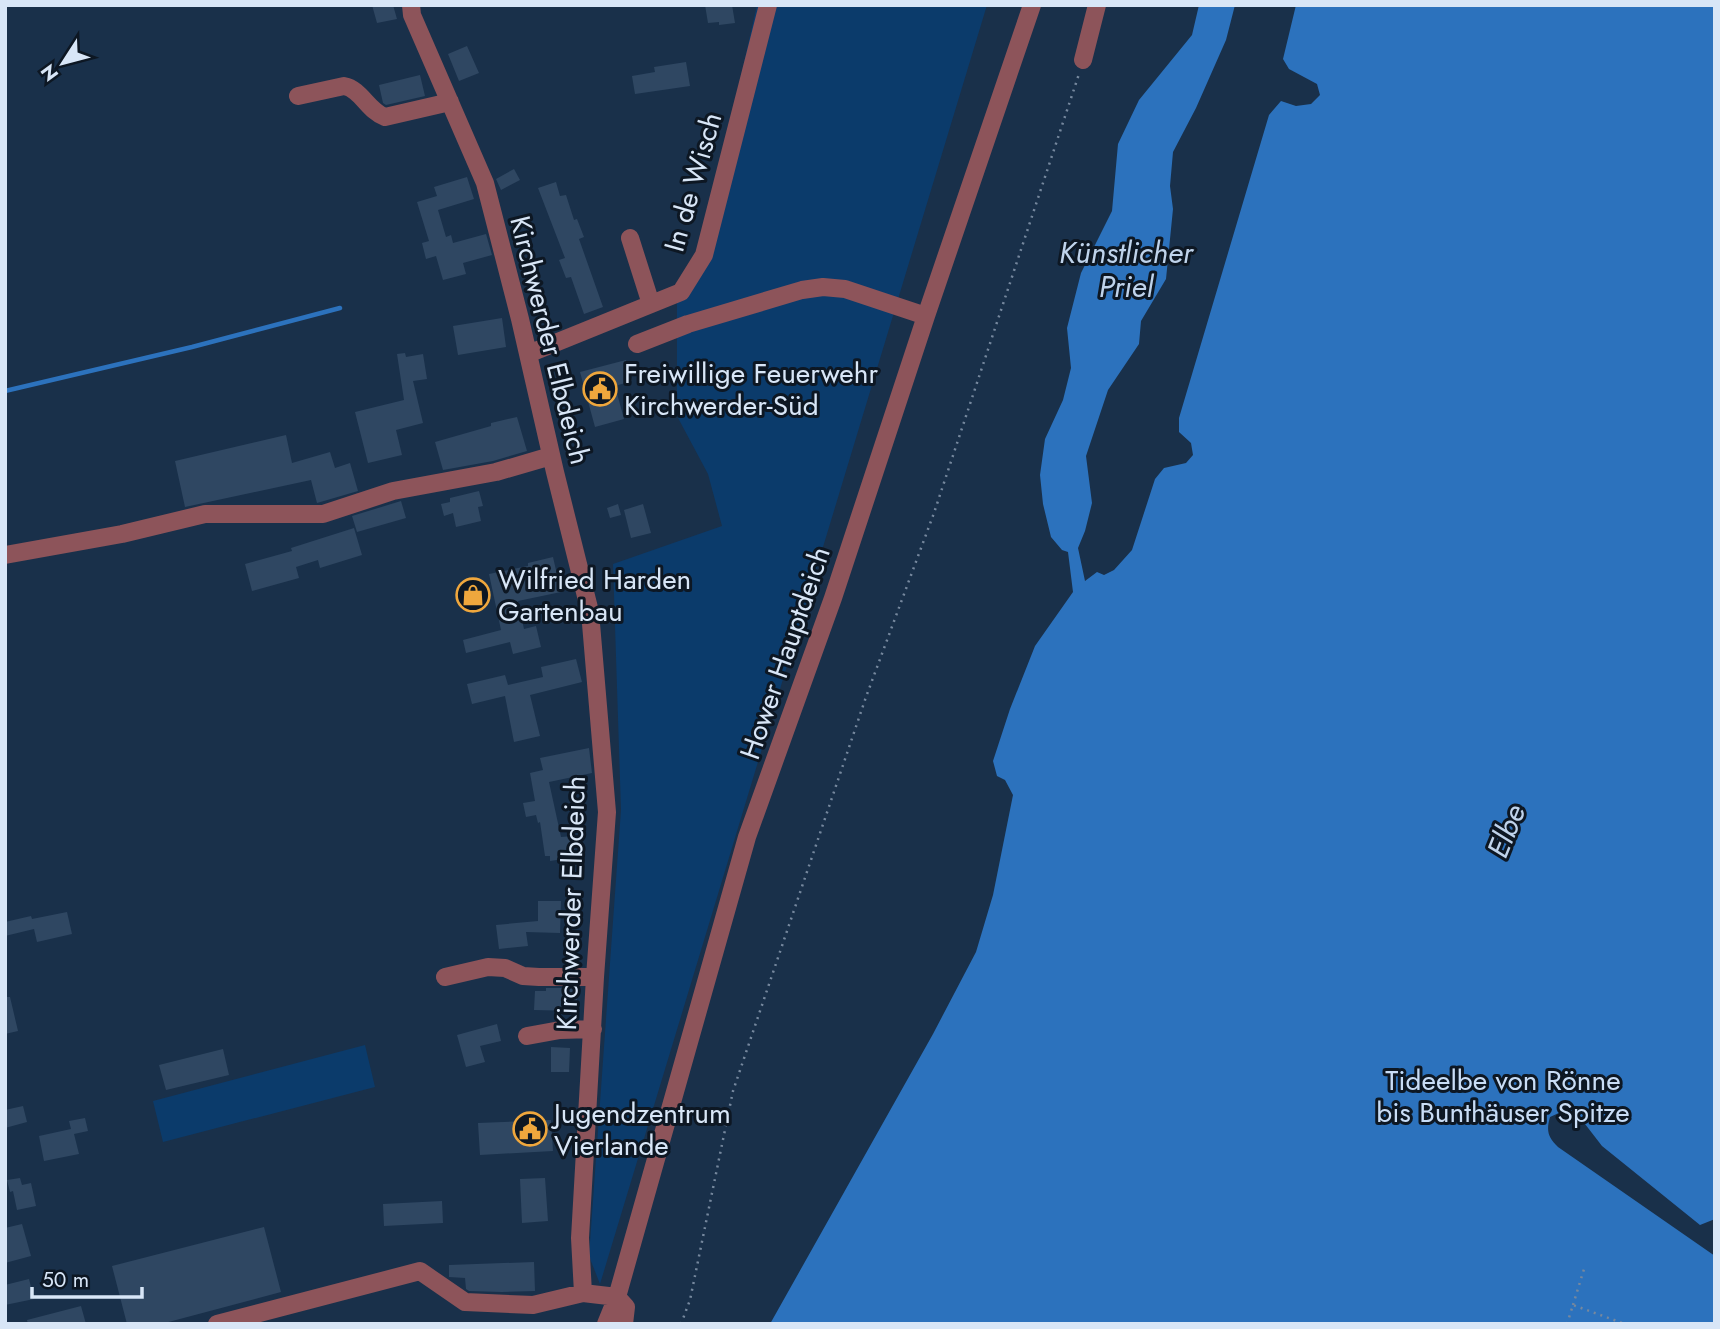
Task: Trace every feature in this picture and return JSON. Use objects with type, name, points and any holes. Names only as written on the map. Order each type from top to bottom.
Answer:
[{"type":"street","name":"Kirchwerder Elbdeich","points":[[411,5],[412,15],[485,183],[590,612],[607,813],[580,1238],[583,1293]]},
{"type":"street","name":"In de Wisch","points":[[528,354],[681,292],[704,255],[768,5]]},
{"type":"street","name":"Hower Hauptdeich","points":[[606,1324],[617,1297],[747,837],[833,598],[1032,5]]},
{"type":"street","points":[[1083,60],[1097,5]]},
{"type":"street","points":[[298,96],[344,86],[351,88],[377,114],[385,117],[450,102]]},
{"type":"street","points":[[630,238],[651,304]]},
{"type":"street","points":[[637,344],[688,324],[802,290],[823,287],[845,289],[926,316]]},
{"type":"street","points":[[5,555],[122,534],[205,514],[323,514],[393,491],[496,472],[551,456]]},
{"type":"street","points":[[445,977],[488,967],[505,968],[523,976],[539,978],[595,977]]},
{"type":"street","points":[[527,1036],[560,1030],[593,1029]]},
{"type":"street","points":[[217,1324],[420,1271],[465,1301],[533,1305],[583,1293],[617,1297],[626,1307],[624,1324]]},
{"type":"path","points":[[681,1324],[690,1300],[733,1091],[866,697],[934,513],[1083,60]]},
{"type":"path","points":[[1567,1324],[1584,1269]]},
{"type":"path","points":[[1573,1305],[1625,1324]]},
{"type":"shaded area","points":[[757,5],[987,5],[600,1284],[589,1256],[621,810],[613,564],[722,526],[708,474],[677,416],[677,299],[701,253]]},
{"type":"shaded area","points":[[365,1045],[375,1087],[163,1142],[153,1101]]},
{"type":"water","points":[[1199,5],[1235,5],[1226,40],[1173,152],[1170,186],[1173,209],[1166,279],[1141,321],[1139,344],[1108,390],[1086,456],[1092,503],[1078,548],[1085,581],[1097,572],[1104,575],[1114,570],[1132,550],[1155,479],[1164,468],[1186,463],[1193,455],[1191,443],[1179,432],[1179,418],[1269,115],[1281,101],[1296,106],[1311,104],[1320,95],[1317,84],[1289,69],[1283,59],[1296,5],[1715,5],[1715,1219],[1700,1225],[1602,1146],[1573,1113],[1561,1112],[1550,1117],[1548,1130],[1558,1147],[1715,1256],[1715,1324],[770,1324],[933,1034],[976,952],[993,895],[1013,795],[1005,780],[997,776],[993,761],[1035,646],[1073,592],[1068,552],[1062,550],[1051,537],[1043,504],[1040,475],[1045,439],[1063,400],[1071,368],[1067,328],[1081,273],[1112,211],[1118,144],[1139,100],[1192,35]]},
{"type":"building","points":[[372,5],[393,5],[397,19],[377,23]]},
{"type":"building","points":[[705,5],[732,5],[735,23],[708,23]]},
{"type":"building","points":[[467,46],[479,73],[459,81],[448,54]]},
{"type":"building","points":[[686,62],[690,86],[635,94],[632,76],[655,72],[654,67]]},
{"type":"building","points":[[420,75],[425,96],[386,105],[383,103],[379,85]]},
{"type":"building","points":[[514,169],[520,180],[501,190],[496,179]]},
{"type":"building","points":[[467,177],[474,199],[438,210],[446,237],[451,235],[453,243],[486,234],[492,255],[463,263],[466,274],[443,280],[436,256],[426,259],[422,243],[429,241],[417,202],[437,196],[434,187]]},
{"type":"building","points":[[556,182],[560,196],[566,195],[574,220],[577,219],[584,237],[579,239],[603,307],[584,314],[571,277],[566,278],[559,260],[565,258],[538,188]]},
{"type":"building","points":[[502,318],[506,347],[458,355],[453,326]]},
{"type":"building","points":[[405,353],[406,357],[423,354],[427,379],[413,381],[423,423],[396,430],[402,455],[368,463],[355,412],[404,400],[397,354]]},
{"type":"building","name":"Freiwillige Feuerwehr Kirchwerder-Süd","points":[[626,360],[632,381],[615,386],[624,419],[595,427],[580,372]]},
{"type":"building","points":[[517,417],[527,451],[493,461],[443,470],[435,442]]},
{"type":"building","points":[[286,435],[292,463],[330,452],[335,468],[350,463],[358,491],[317,503],[311,480],[185,507],[175,461]]},
{"type":"building","points":[[479,491],[483,506],[478,507],[481,521],[456,527],[453,513],[444,516],[441,504],[450,502],[450,498]]},
{"type":"building","points":[[401,501],[406,518],[357,532],[352,516]]},
{"type":"building","points":[[618,504],[621,515],[610,518],[607,508]]},
{"type":"building","points":[[643,504],[651,533],[631,538],[624,510]]},
{"type":"building","points":[[354,528],[362,555],[320,568],[318,560],[296,567],[299,578],[252,591],[245,564],[292,551],[291,548]]},
{"type":"building","points":[[553,557],[561,592],[518,601],[524,629],[536,626],[541,647],[513,654],[510,642],[466,653],[463,640],[501,630],[489,574],[528,566],[528,563]]},
{"type":"building","points":[[576,659],[582,682],[530,695],[540,736],[514,742],[505,696],[472,704],[467,684],[505,675],[508,685],[543,677],[541,667]]},
{"type":"building","points":[[589,748],[592,773],[549,782],[561,837],[573,836],[576,857],[550,861],[550,856],[545,856],[540,822],[538,823],[536,815],[526,817],[523,803],[535,801],[530,773],[543,770],[540,758]]},
{"type":"building","points":[[538,901],[561,901],[560,933],[526,932],[528,946],[499,949],[496,925],[538,921]]},
{"type":"building","points":[[67,912],[72,934],[37,942],[34,929],[5,936],[5,922]]},
{"type":"building","points":[[546,988],[578,988],[576,1011],[534,1010],[535,991],[546,991]]},
{"type":"building","points":[[5,997],[10,997],[18,1031],[5,1034]]},
{"type":"building","points":[[497,1024],[501,1041],[480,1046],[485,1062],[466,1067],[457,1035]]},
{"type":"building","points":[[551,1047],[570,1048],[569,1072],[551,1072]]},
{"type":"building","points":[[223,1049],[229,1075],[166,1090],[159,1065]]},
{"type":"building","points":[[23,1106],[27,1122],[5,1128],[5,1110]]},
{"type":"building","points":[[85,1118],[88,1131],[74,1134],[79,1154],[44,1161],[39,1136],[71,1129],[69,1121]]},
{"type":"building","points":[[551,1120],[553,1151],[480,1155],[478,1123]]},
{"type":"building","points":[[20,1178],[22,1185],[31,1183],[36,1206],[17,1210],[13,1191],[10,1192],[7,1180]]},
{"type":"building","points":[[545,1178],[548,1221],[522,1223],[520,1179]]},
{"type":"building","points":[[442,1201],[443,1223],[384,1226],[383,1204]]},
{"type":"building","points":[[22,1224],[31,1256],[5,1263],[5,1228]]},
{"type":"building","points":[[264,1227],[281,1292],[161,1324],[127,1324],[112,1266]]},
{"type":"building","points":[[534,1262],[535,1291],[469,1291],[466,1289],[465,1278],[449,1277],[449,1265]]},
{"type":"building","points":[[29,1279],[34,1299],[5,1305],[5,1285]]},
{"type":"building","points":[[81,1306],[86,1324],[28,1324],[27,1320]]},
{"type":"waterway","points":[[5,391],[192,347],[340,308]]},
{"type":"place","name":"Freiwillige Feuerwehr Kirchwerder-Süd","points":[[600,389]]},
{"type":"place","name":"Wilfried Harden Gartenbau","points":[[473,595]]},
{"type":"place","name":"Jugendzentrum Vierlande","points":[[530,1129]]},
{"type":"water label","name":"Künstlicher Priel","points":[[1126,269]]},
{"type":"water label","name":"Elbe","points":[[1506,831]]},
{"type":"park label","name":"Tideelbe von Rönne bis Bunthäuser Spitze","points":[[1503,1096]]}]
